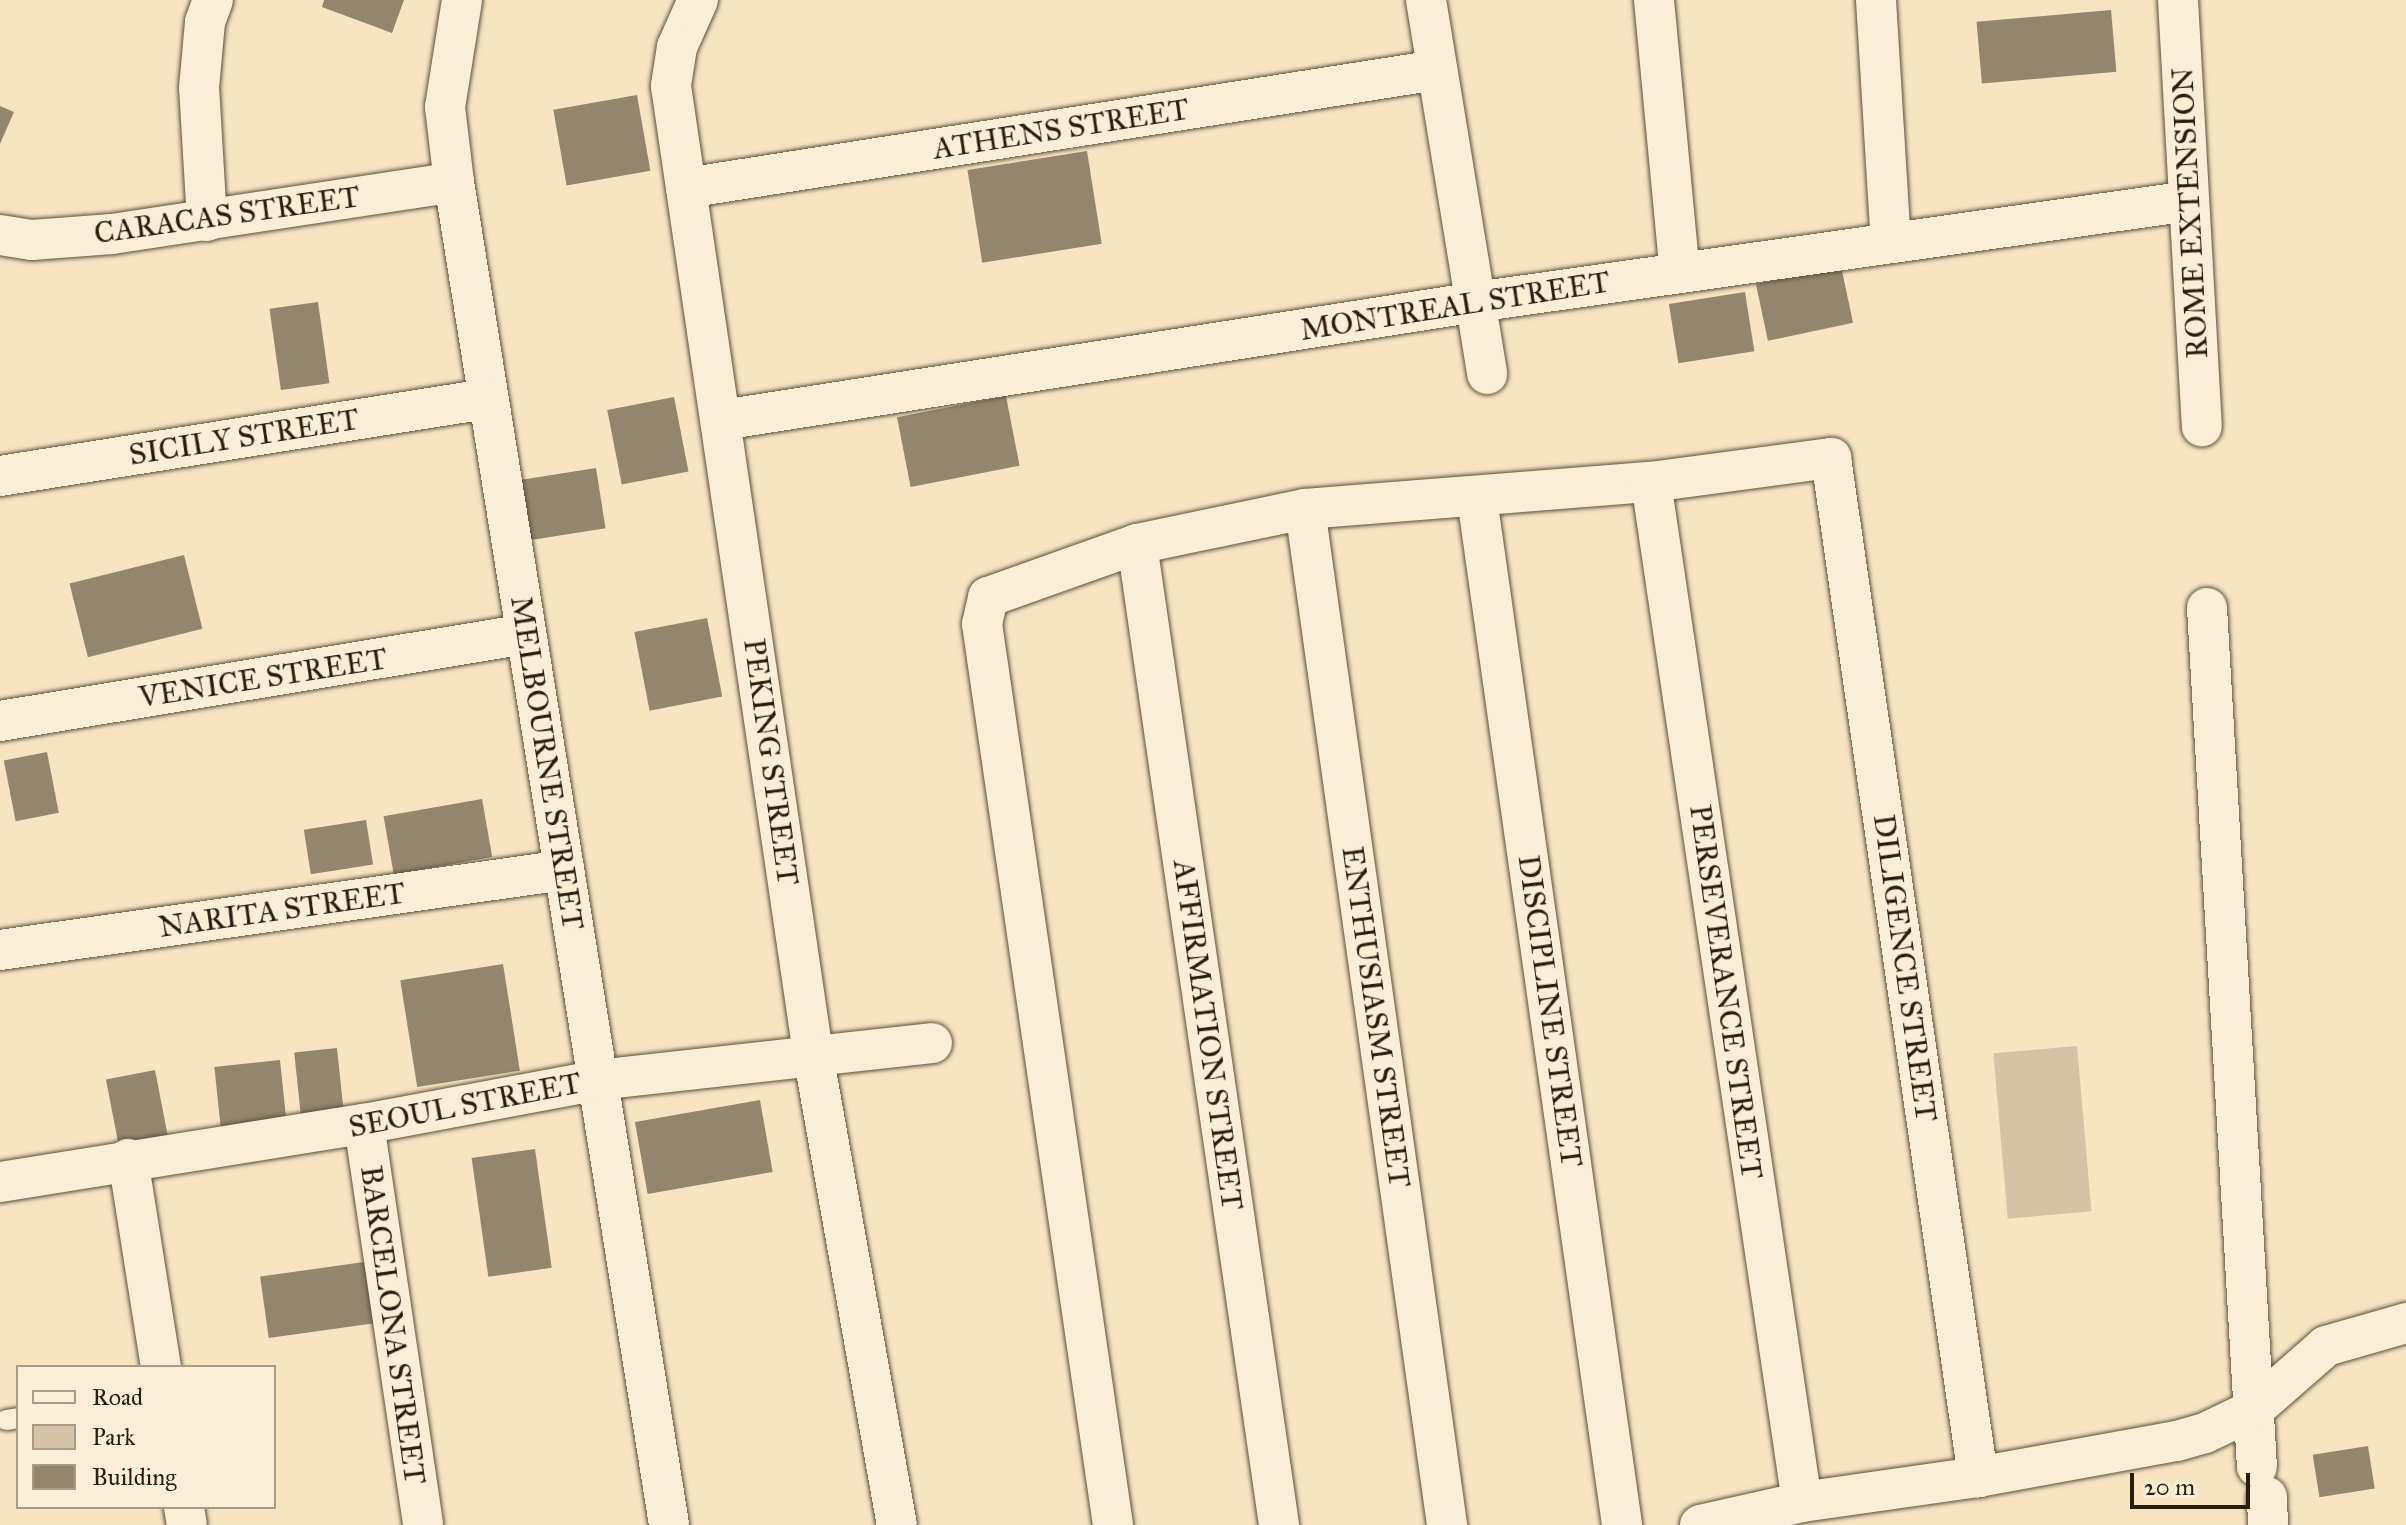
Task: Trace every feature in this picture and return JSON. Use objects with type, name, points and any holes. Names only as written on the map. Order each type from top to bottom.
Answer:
[{"type":"street","points":[[207,221],[199,88],[205,22],[213,0]]},
{"type":"street","name":"MELBOURNE STREET","points":[[462,0],[445,107],[454,182],[669,1525]]},
{"type":"street","name":"PEKING STREET","points":[[698,0],[677,47],[671,86],[813,1054],[897,1525]]},
{"type":"street","points":[[1426,0],[1487,374]]},
{"type":"street","points":[[1654,0],[1680,273]]},
{"type":"street","points":[[1876,0],[1891,242]]},
{"type":"street","name":"ROME EXTENSION","points":[[2178,0],[2202,426]]},
{"type":"street","name":"ATHENS STREET","points":[[686,188],[1437,70]]},
{"type":"street","name":"CARACAS STREET","points":[[0,235],[32,240],[207,221],[454,182]]},
{"type":"street","name":"MONTREAL STREET","points":[[722,420],[1476,302],[2189,201]]},
{"type":"street","name":"SICILY STREET","points":[[0,476],[487,399]]},
{"type":"street","name":"DILIGENCE STREET","points":[[1651,482],[1831,458],[1978,1477]]},
{"type":"street","points":[[1113,1525],[982,624],[988,597],[1137,544],[1305,509],[1477,498],[1651,482]]},
{"type":"street","name":"PERSEVERANCE STREET","points":[[1651,482],[1802,1502]]},
{"type":"street","name":"DISCIPLINE STREET","points":[[1477,498],[1622,1525]]},
{"type":"street","name":"ENTHUSIASM STREET","points":[[1305,509],[1447,1525]]},
{"type":"street","name":"AFFIRMATION STREET","points":[[1137,544],[1279,1525]]},
{"type":"street","points":[[2207,608],[2253,1410],[2264,1496]]},
{"type":"street","name":"VENICE STREET","points":[[0,721],[526,634]]},
{"type":"street","name":"NARITA STREET","points":[[0,950],[564,870]]},
{"type":"street","name":"SEOUL STREET","points":[[0,1182],[128,1159],[364,1124],[598,1080],[932,1043]]},
{"type":"street","name":"BARCELONA STREET","points":[[364,1124],[423,1525]]},
{"type":"street","points":[[128,1159],[161,1365]]},
{"type":"street","points":[[1700,1525],[1802,1502],[1978,1477],[2177,1441],[2205,1433],[2253,1410],[2326,1346],[2406,1323]]},
{"type":"green space","points":[[2077,1046],[2091,1211],[2008,1219],[1993,1053]]},
{"type":"building","points":[[324,0],[404,0],[392,33],[322,7]]},
{"type":"building","points":[[2111,10],[2116,72],[1982,84],[1977,22]]},
{"type":"building","points":[[637,95],[650,171],[567,186],[553,110]]},
{"type":"building","points":[[0,106],[14,112],[0,144]]},
{"type":"building","points":[[1087,151],[1102,244],[982,263],[967,170]]},
{"type":"building","points":[[1841,266],[1853,323],[1768,341],[1756,284]]},
{"type":"building","points":[[1745,292],[1754,351],[1678,363],[1669,304]]},
{"type":"building","points":[[318,302],[329,383],[281,390],[269,309]]},
{"type":"building","points":[[1006,396],[1020,466],[911,487],[897,417]]},
{"type":"building","points":[[674,397],[689,472],[622,485],[607,410]]},
{"type":"building","points":[[596,468],[606,528],[527,541],[517,481]]},
{"type":"building","points":[[184,555],[202,629],[88,657],[70,584]]},
{"type":"building","points":[[707,618],[722,697],[650,711],[634,632]]},
{"type":"building","points":[[47,752],[59,813],[16,821],[4,760]]},
{"type":"building","points":[[482,799],[492,857],[394,874],[384,816]]},
{"type":"building","points":[[366,820],[373,864],[311,874],[304,830]]},
{"type":"building","points":[[503,964],[520,1071],[417,1087],[400,980]]},
{"type":"building","points":[[337,1048],[344,1111],[301,1115],[294,1052]]},
{"type":"building","points":[[280,1060],[287,1126],[221,1133],[214,1067]]},
{"type":"building","points":[[155,1070],[168,1136],[119,1145],[106,1080]]},
{"type":"building","points":[[760,1100],[773,1172],[648,1194],[635,1122]]},
{"type":"building","points":[[535,1149],[552,1268],[488,1277],[472,1158]]},
{"type":"building","points":[[371,1261],[380,1322],[269,1338],[260,1277]]},
{"type":"building","points":[[2368,1446],[2375,1488],[2319,1497],[2313,1455]]}]
